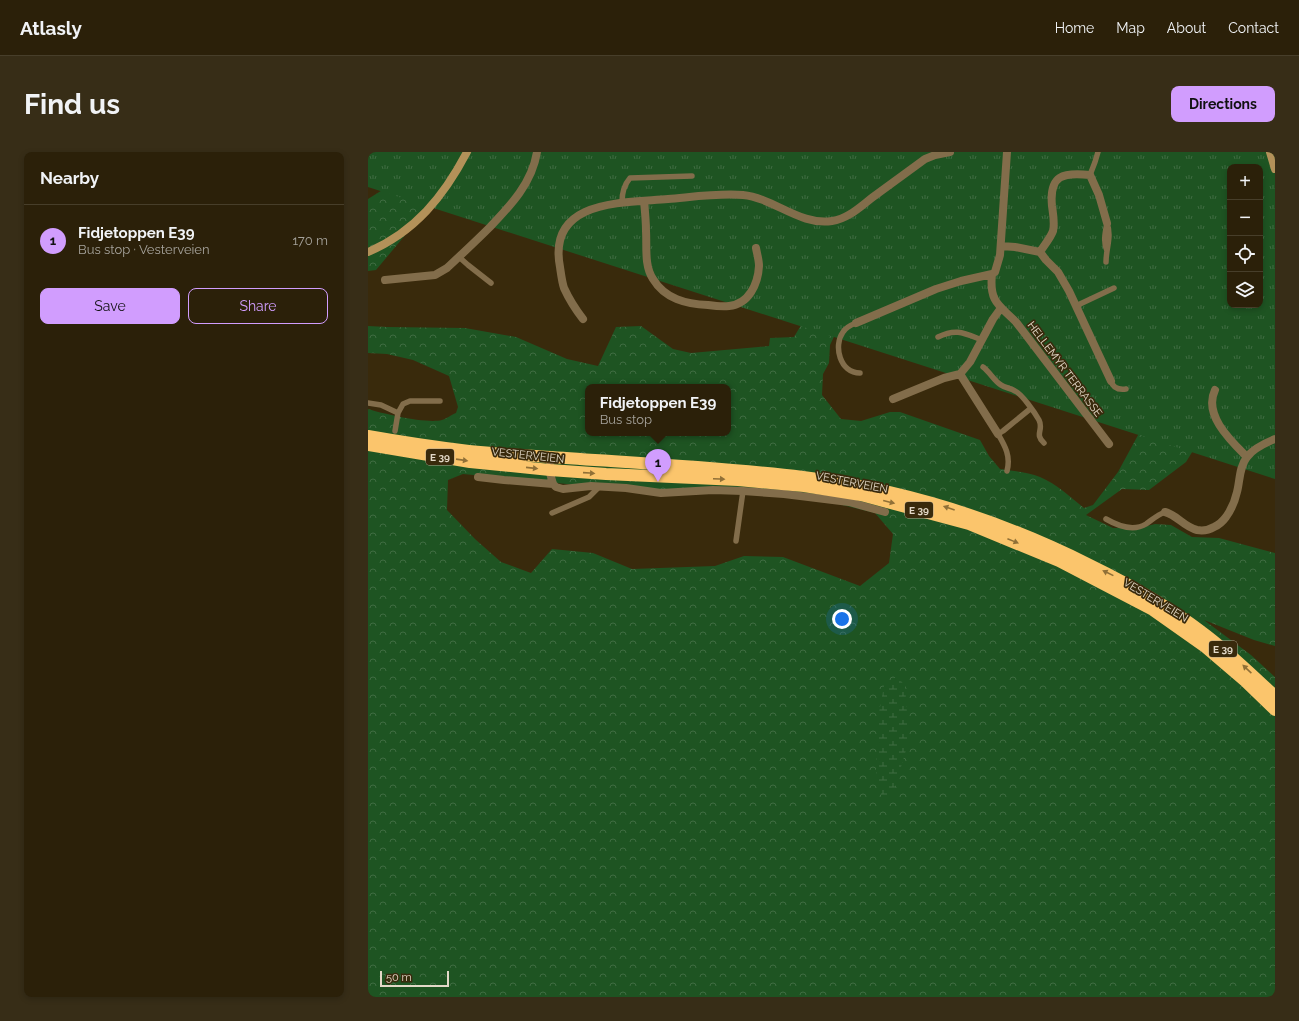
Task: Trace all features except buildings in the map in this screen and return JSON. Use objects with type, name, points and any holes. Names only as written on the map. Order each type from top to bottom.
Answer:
[{"type":"highway","name":"VESTERVEIEN","points":[[368,436],[422,446],[464,451],[738,470],[805,477],[889,492],[943,506],[1036,540],[1069,554],[1137,589],[1166,606],[1203,632],[1275,696]]},
{"type":"highway","name":"VESTERVEIEN","points":[[368,445],[470,462],[550,470],[738,480],[804,486],[861,495],[969,524],[1059,561],[1153,610],[1204,646],[1245,681],[1275,710]]},
{"type":"street","points":[[368,252],[393,238],[422,216],[443,191],[460,166],[467,152]]},
{"type":"street","points":[[385,280],[435,275],[448,268],[507,209],[524,188],[534,166],[537,152]]},
{"type":"street","points":[[583,319],[564,287],[558,251],[560,239],[568,224],[581,213],[592,208],[622,202],[703,196],[744,195],[762,200],[811,220],[825,222],[833,221],[840,219],[856,210],[925,160],[935,155],[950,152]]},
{"type":"street","name":"HELLEMYR TERRASSE","points":[[1007,152],[998,265],[995,272],[992,274],[991,283],[993,294],[999,307],[1016,322],[1109,444]]},
{"type":"street","points":[[1270,152],[1275,169]]},
{"type":"street","points":[[1040,252],[1053,231],[1054,220],[1052,192],[1057,179],[1067,174],[1090,175],[1097,191],[1107,223]]},
{"type":"street","points":[[644,201],[649,272],[659,287],[668,295],[677,300],[689,304],[722,306],[730,306],[742,302],[749,295],[756,284],[759,265],[756,248]]},
{"type":"street","points":[[1000,246],[1015,247],[1040,252],[1063,280],[1111,381]]},
{"type":"street","points":[[856,323],[936,289],[992,274]]},
{"type":"street","points":[[893,399],[944,378],[960,374],[970,362],[993,319],[1001,308]]},
{"type":"street","points":[[960,374],[998,434]]},
{"type":"street","points":[[1215,390],[1211,401],[1214,416],[1221,427],[1247,457]]},
{"type":"street","points":[[1165,512],[1172,514],[1196,530],[1207,530],[1216,526],[1229,513],[1234,503],[1240,474],[1247,457],[1266,443],[1275,439]]},
{"type":"street","points":[[551,457],[550,470],[553,484]]},
{"type":"street","points":[[478,477],[553,484],[556,487],[563,489],[600,486],[661,493],[713,490],[784,494],[849,502],[884,512]]},
{"type":"lane","points":[[1090,175],[1098,152]]},
{"type":"lane","points":[[622,202],[625,186],[630,178],[692,176]]},
{"type":"lane","points":[[1106,262],[1105,235],[1107,223]]},
{"type":"lane","points":[[459,257],[492,282]]},
{"type":"lane","points":[[1077,307],[1080,304],[1114,288]]},
{"type":"lane","points":[[856,323],[843,331],[838,342],[838,347],[841,359],[845,366],[854,373],[860,373]]},
{"type":"lane","points":[[938,337],[947,332],[955,332],[964,333],[982,340]]},
{"type":"lane","points":[[983,368],[1001,385],[1020,394],[1040,424],[1039,439],[1044,443]]},
{"type":"lane","points":[[1111,381],[1115,387],[1126,389]]},
{"type":"lane","points":[[395,431],[398,413],[403,404],[410,401],[440,401]]},
{"type":"lane","points":[[368,403],[380,405],[398,413]]},
{"type":"lane","points":[[1007,471],[1009,456],[1007,449],[998,434],[1030,409]]},
{"type":"lane","points":[[552,513],[589,497],[600,486]]},
{"type":"lane","points":[[736,540],[743,491]]},
{"type":"lane","points":[[1106,519],[1121,526],[1134,528],[1145,524],[1165,512]]},
{"type":"green space","points":[[368,152],[1275,152],[1275,479],[368,187]]},
{"type":"green space","points":[[424,164],[445,166],[422,215],[376,270],[368,271],[368,199]]},
{"type":"green space","points":[[807,315],[842,320],[830,345],[829,363],[823,374],[822,395],[841,419],[861,421],[890,412],[900,412],[980,440],[989,456],[1000,469],[1040,477],[1058,487],[1084,508],[1093,505],[1118,472],[1150,413],[1194,449],[1186,462],[1149,490],[1122,489],[1086,515],[1113,528],[1140,528],[1155,524],[1171,525],[1192,537],[1219,538],[1275,553],[1275,646],[1254,640],[1204,620],[1251,655],[1275,677],[1275,997],[368,997],[368,409],[405,418],[435,421],[444,419],[456,413],[458,407],[449,376],[413,360],[387,354],[368,353],[368,326],[465,328],[516,337],[567,359],[598,366],[616,327],[641,326],[673,349],[691,353],[769,346],[770,338],[794,337]],"holes":[[[463,474],[577,485],[771,494],[822,500],[875,513],[893,534],[889,563],[860,586],[783,557],[744,556],[715,566],[632,569],[593,553],[552,549],[531,573],[501,562],[475,539],[447,510],[448,480]]]},
{"type":"green space","points":[[897,676],[905,686],[909,740],[892,797],[882,798],[876,771],[878,718],[884,686]]},
{"type":"place","name":"Fidjetoppen E39","points":[[658,482]]}]
